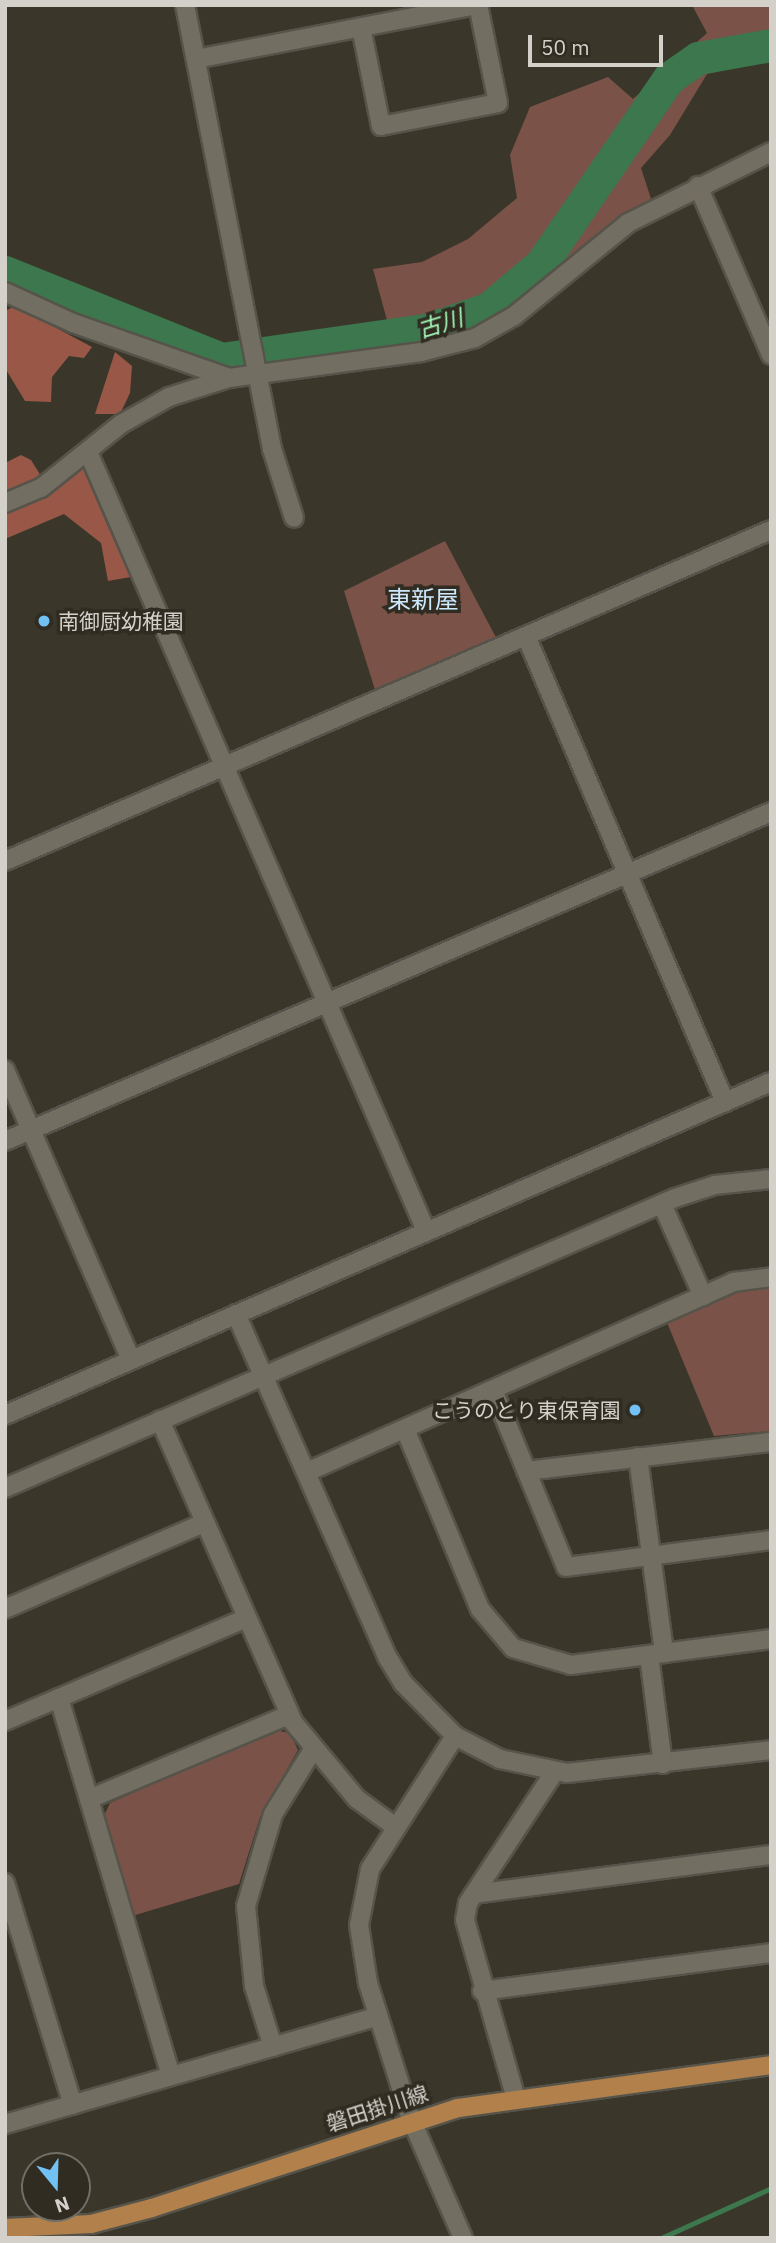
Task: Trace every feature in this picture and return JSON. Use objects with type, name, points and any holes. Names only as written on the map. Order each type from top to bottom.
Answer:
[{"type":"main road","name":"磐田掛川線","points":[[5,2228],[91,2224],[152,2208],[411,2119],[516,2099],[771,2065]]},
{"type":"street","points":[[185,5],[256,374],[272,449],[294,518]]},
{"type":"street","points":[[196,59],[361,27],[477,5],[498,103],[381,126],[361,27]]},
{"type":"street","points":[[5,503],[41,488],[121,424],[169,397],[229,378],[421,352],[475,338],[514,316],[628,223],[771,152]]},
{"type":"street","points":[[698,186],[771,355]]},
{"type":"street","points":[[5,292],[73,323],[229,378]]},
{"type":"street","points":[[88,452],[426,1231]]},
{"type":"street","points":[[5,861],[771,530]]},
{"type":"street","points":[[526,636],[725,1102]]},
{"type":"street","points":[[5,1141],[771,812]]},
{"type":"street","points":[[5,1070],[131,1360]]},
{"type":"street","points":[[5,1415],[771,1082]]},
{"type":"street","points":[[5,1488],[662,1204],[715,1185],[771,1180]]},
{"type":"street","points":[[662,1204],[703,1296]]},
{"type":"street","points":[[307,1472],[733,1282],[771,1277]]},
{"type":"street","points":[[236,1314],[388,1658],[403,1683],[455,1736],[500,1759],[555,1770],[600,1772],[771,1750]]},
{"type":"street","points":[[492,1390],[566,1567],[771,1540]]},
{"type":"street","points":[[160,1420],[289,1715],[312,1751],[357,1799],[394,1826]]},
{"type":"street","points":[[405,1429],[480,1609],[513,1648],[571,1665],[771,1639]]},
{"type":"street","points":[[526,1471],[771,1442]]},
{"type":"street","points":[[638,1457],[653,1556],[663,1764]]},
{"type":"street","points":[[5,1609],[204,1523]]},
{"type":"street","points":[[5,1721],[246,1618]]},
{"type":"street","points":[[59,1698],[171,2076]]},
{"type":"street","points":[[89,1800],[289,1715]]},
{"type":"street","points":[[455,1736],[394,1826],[370,1869],[359,1925],[378,2016],[411,2119],[463,2238]]},
{"type":"street","points":[[272,2047],[254,1986],[246,1906],[273,1814],[312,1751]]},
{"type":"street","points":[[516,2099],[482,1991],[465,1920],[474,1894],[555,1770]]},
{"type":"street","points":[[474,1894],[771,1855]]},
{"type":"street","points":[[5,1883],[73,2105]]},
{"type":"street","points":[[482,1991],[771,1953]]},
{"type":"street","points":[[5,2124],[378,2016]]},
{"type":"shaded area","points":[[692,5],[771,5],[771,59],[707,74],[670,135],[641,168],[652,202],[558,278],[467,339],[256,374],[251,344],[388,324],[373,269],[422,262],[468,239],[517,198],[510,155],[530,107],[608,77],[633,99],[707,33]]},
{"type":"shaded area","points":[[15,306],[92,347],[84,358],[69,356],[52,377],[51,402],[25,401],[5,368],[5,311]]},
{"type":"shaded area","points":[[115,352],[132,366],[130,393],[120,414],[95,414]]},
{"type":"shaded area","points":[[21,455],[31,460],[41,476],[33,492],[64,483],[90,459],[142,575],[108,581],[101,543],[64,514],[5,539],[5,463]]},
{"type":"shaded area","points":[[445,541],[501,647],[376,693],[344,591]]},
{"type":"shaded area","points":[[771,1283],[771,1431],[714,1436],[663,1313],[703,1296]]},
{"type":"shaded area","points":[[275,1730],[290,1733],[298,1750],[260,1817],[239,1884],[132,1916],[104,1816],[110,1803]]},
{"type":"waterway","name":"古川","points":[[5,272],[221,359],[426,330],[489,308],[541,264],[669,78],[698,58],[771,45]]},
{"type":"waterway","points":[[661,2238],[771,2188]]},
{"type":"place","name":"南御厨幼稚園","points":[[44,621]]},
{"type":"place","name":"こうのとり東保育園","points":[[635,1410]]},
{"type":"district","name":"東新屋","points":[[423,600]]}]
